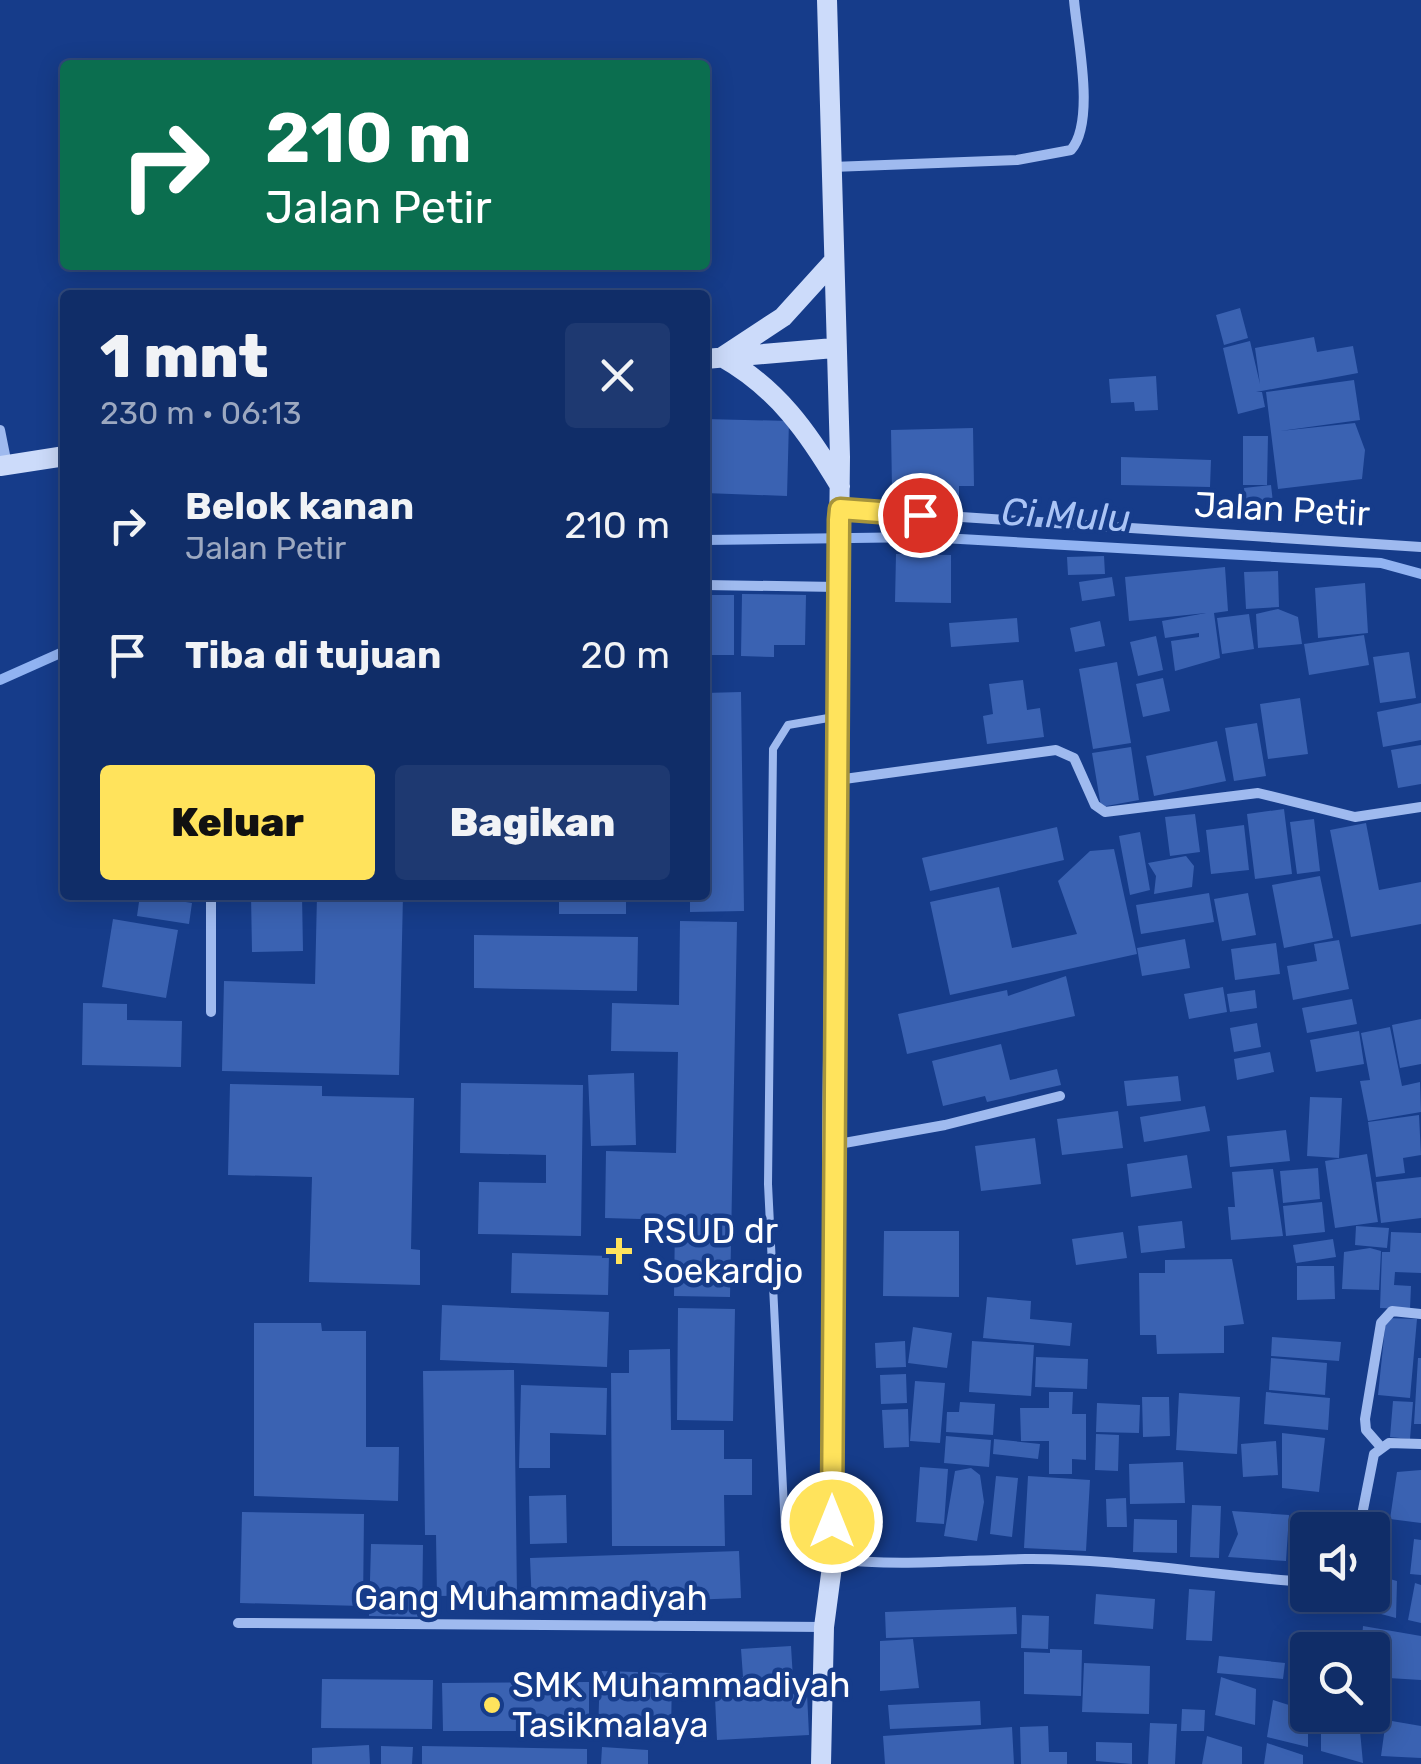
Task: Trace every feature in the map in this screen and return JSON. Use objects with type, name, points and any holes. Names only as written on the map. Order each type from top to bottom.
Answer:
[{"type":"main road","points":[[822,1764],[824,1627],[833,1559],[832,1146],[840,514],[828,0]]},
{"type":"main road","points":[[714,358],[782,317],[832,263]]},
{"type":"main road","points":[[714,358],[834,348]]},
{"type":"main road","points":[[714,358],[755,376],[776,395],[811,436],[840,487]]},
{"type":"main road","points":[[4,465],[60,457]]},
{"type":"street","points":[[831,167],[1017,160],[1071,150],[1080,134],[1084,112],[1074,0]]},
{"type":"street","points":[[0,430],[4,465]]},
{"type":"street","name":"Jalan Petir","points":[[840,514],[1421,546]]},
{"type":"street","points":[[710,585],[839,584]]},
{"type":"street","points":[[837,780],[1052,750],[1074,758],[1095,807],[1105,812],[1258,793],[1355,818],[1421,807]]},
{"type":"street","points":[[211,900],[211,1012]]},
{"type":"street","points":[[832,1146],[944,1125],[1060,1096]]},
{"type":"street","points":[[1380,1446],[1366,1430],[1364,1419],[1381,1323],[1392,1311],[1421,1314]]},
{"type":"street","points":[[1380,1446],[1421,1444]]},
{"type":"street","points":[[1363,1512],[1374,1454],[1380,1446]]},
{"type":"street","points":[[833,1559],[889,1566],[1024,1559],[1105,1562],[1290,1580]]},
{"type":"street","name":"Gang Muhammadiyah","points":[[238,1623],[824,1627]]},
{"type":"lane","points":[[833,1559],[795,1546],[785,1529],[768,1184],[773,749],[780,732],[792,723],[838,716]]},
{"type":"building","points":[[1240,308],[1248,338],[1224,345],[1216,315]]},
{"type":"building","points":[[1314,337],[1317,352],[1353,346],[1358,373],[1256,392],[1262,392],[1265,407],[1238,414],[1223,348],[1250,341],[1260,384],[1255,348]]},
{"type":"building","points":[[1156,376],[1158,410],[1135,411],[1134,402],[1111,403],[1109,379]]},
{"type":"building","points":[[1354,380],[1360,420],[1280,431],[1355,423],[1365,450],[1362,479],[1278,489],[1266,392]]},
{"type":"building","points":[[710,419],[789,421],[787,496],[710,493]]},
{"type":"building","points":[[973,428],[974,486],[959,486],[959,499],[925,500],[925,487],[892,488],[891,430]]},
{"type":"building","points":[[1243,436],[1268,436],[1267,485],[1243,485]]},
{"type":"building","points":[[1121,457],[1211,460],[1210,487],[1121,485]]},
{"type":"building","points":[[1271,485],[1274,511],[1247,515],[1244,488]]},
{"type":"building","points":[[896,554],[951,555],[951,603],[895,602]]},
{"type":"building","points":[[1104,556],[1105,574],[1068,575],[1067,557]]},
{"type":"building","points":[[1225,567],[1228,611],[1214,613],[1220,658],[1175,671],[1171,641],[1199,637],[1199,633],[1165,638],[1162,621],[1206,613],[1129,621],[1125,577]]},
{"type":"building","points":[[1278,571],[1279,607],[1246,609],[1244,572]]},
{"type":"building","points":[[1112,577],[1115,596],[1082,601],[1079,582]]},
{"type":"building","points":[[1365,583],[1368,633],[1318,638],[1315,588]]},
{"type":"building","points":[[742,594],[806,595],[805,645],[774,645],[774,657],[741,656]]},
{"type":"building","points":[[710,595],[734,595],[734,655],[710,655]]},
{"type":"building","points":[[1278,609],[1298,617],[1302,644],[1258,648],[1256,614]]},
{"type":"building","points":[[1249,614],[1254,649],[1222,654],[1217,618]]},
{"type":"building","points":[[1017,618],[1019,642],[951,647],[949,623]]},
{"type":"building","points":[[1100,621],[1105,646],[1075,652],[1070,628]]},
{"type":"building","points":[[1364,635],[1369,665],[1309,675],[1304,644]]},
{"type":"building","points":[[1156,636],[1163,670],[1138,676],[1130,642]]},
{"type":"building","points":[[1409,652],[1416,698],[1380,703],[1373,657]]},
{"type":"building","points":[[1117,662],[1131,743],[1093,749],[1079,669]]},
{"type":"building","points":[[1163,678],[1170,711],[1143,717],[1136,684]]},
{"type":"building","points":[[1023,680],[1027,710],[1040,708],[1044,737],[987,744],[983,716],[993,714],[989,684]]},
{"type":"building","points":[[741,692],[744,911],[690,912],[690,900],[710,900],[710,693]]},
{"type":"building","points":[[1300,698],[1308,754],[1268,759],[1260,704]]},
{"type":"building","points":[[1421,703],[1421,740],[1383,747],[1377,712]]},
{"type":"building","points":[[1257,723],[1266,776],[1234,781],[1225,728]]},
{"type":"building","points":[[1217,741],[1226,781],[1154,796],[1146,756]]},
{"type":"building","points":[[1421,745],[1421,784],[1398,788],[1391,750]]},
{"type":"building","points":[[1131,747],[1139,800],[1101,807],[1092,753]]},
{"type":"building","points":[[1284,809],[1292,874],[1255,879],[1247,814]]},
{"type":"building","points":[[1195,814],[1200,852],[1170,856],[1165,817]]},
{"type":"building","points":[[1314,819],[1320,871],[1297,874],[1290,822]]},
{"type":"building","points":[[1366,823],[1379,890],[1421,882],[1421,924],[1351,937],[1330,830]]},
{"type":"building","points":[[1244,825],[1249,870],[1211,874],[1206,830]]},
{"type":"building","points":[[1057,827],[1064,860],[930,891],[922,858]]},
{"type":"building","points":[[1140,832],[1150,890],[1130,895],[1119,836]]},
{"type":"building","points":[[1114,849],[1137,954],[950,995],[930,902],[999,887],[1012,948],[1077,934],[1058,881],[1090,851]]},
{"type":"building","points":[[1186,856],[1194,866],[1192,887],[1154,894],[1156,876],[1148,863]]},
{"type":"building","points":[[1320,876],[1333,938],[1284,948],[1272,885]]},
{"type":"building","points":[[1209,893],[1214,922],[1141,934],[1136,905]]},
{"type":"building","points":[[1248,893],[1256,935],[1222,941],[1214,899]]},
{"type":"building","points":[[139,900],[192,903],[189,924],[137,916]]},
{"type":"building","points":[[251,900],[302,900],[303,951],[252,952]]},
{"type":"building","points":[[317,900],[403,900],[399,1075],[222,1071],[224,981],[315,984]]},
{"type":"building","points":[[559,900],[626,900],[626,914],[559,914]]},
{"type":"building","points":[[113,919],[178,930],[166,998],[102,987]]},
{"type":"building","points":[[680,921],[737,922],[730,1297],[674,1296],[675,1220],[605,1218],[606,1151],[676,1153],[678,1052],[611,1051],[612,1003],[679,1005]]},
{"type":"building","points":[[474,935],[638,937],[637,991],[474,988]]},
{"type":"building","points":[[1185,939],[1190,968],[1142,976],[1137,948]]},
{"type":"building","points":[[1339,940],[1349,989],[1293,1000],[1287,966],[1317,961],[1314,944]]},
{"type":"building","points":[[1276,943],[1280,974],[1235,980],[1231,949]]},
{"type":"building","points":[[1066,976],[1075,1016],[907,1054],[898,1014],[1007,990],[1008,996]]},
{"type":"building","points":[[1223,987],[1227,1012],[1189,1019],[1184,994]]},
{"type":"building","points":[[1255,990],[1257,1008],[1230,1012],[1227,994]]},
{"type":"building","points":[[1352,999],[1357,1024],[1307,1033],[1302,1008]]},
{"type":"building","points":[[83,1003],[127,1004],[127,1020],[182,1021],[181,1067],[82,1065]]},
{"type":"building","points":[[1421,1019],[1421,1064],[1400,1068],[1392,1025]]},
{"type":"building","points":[[1257,1023],[1261,1047],[1234,1052],[1230,1028]]},
{"type":"building","points":[[1390,1027],[1402,1086],[1420,1082],[1421,1112],[1368,1121],[1360,1081],[1370,1080],[1361,1033]]},
{"type":"building","points":[[1359,1031],[1364,1064],[1316,1072],[1310,1040]]},
{"type":"building","points":[[1001,1044],[1010,1080],[1057,1069],[1061,1085],[987,1102],[985,1096],[943,1106],[932,1061]]},
{"type":"building","points":[[1270,1052],[1274,1072],[1237,1080],[1234,1059]]},
{"type":"building","points":[[634,1073],[636,1145],[591,1146],[588,1075]]},
{"type":"building","points":[[1178,1076],[1181,1101],[1127,1106],[1124,1081]]},
{"type":"building","points":[[461,1083],[583,1085],[581,1236],[478,1234],[479,1182],[546,1183],[546,1155],[460,1153]]},
{"type":"building","points":[[230,1084],[322,1086],[322,1096],[414,1098],[411,1249],[420,1250],[420,1285],[309,1282],[312,1177],[228,1175]]},
{"type":"building","points":[[1310,1097],[1342,1098],[1339,1158],[1307,1156]]},
{"type":"building","points":[[1205,1106],[1210,1131],[1144,1142],[1140,1117]]},
{"type":"building","points":[[1118,1111],[1123,1148],[1062,1155],[1057,1119]]},
{"type":"building","points":[[1419,1115],[1421,1155],[1403,1158],[1405,1173],[1376,1177],[1368,1122]]},
{"type":"building","points":[[1286,1130],[1290,1161],[1230,1167],[1227,1136]]},
{"type":"building","points":[[1035,1138],[1041,1184],[981,1191],[975,1146]]},
{"type":"building","points":[[1367,1154],[1378,1222],[1335,1228],[1325,1161]]},
{"type":"building","points":[[1187,1155],[1192,1188],[1131,1197],[1127,1164]]},
{"type":"building","points":[[1318,1168],[1320,1199],[1283,1203],[1280,1171]]},
{"type":"building","points":[[1273,1169],[1283,1236],[1231,1240],[1228,1207],[1235,1207],[1232,1172]]},
{"type":"building","points":[[1421,1177],[1421,1218],[1381,1223],[1376,1182]]},
{"type":"building","points":[[1322,1202],[1325,1232],[1286,1236],[1283,1206]]},
{"type":"building","points":[[1182,1221],[1185,1248],[1141,1253],[1138,1226]]},
{"type":"building","points":[[1356,1226],[1389,1228],[1387,1248],[1355,1245]]},
{"type":"building","points":[[884,1231],[959,1231],[959,1297],[883,1296]]},
{"type":"building","points":[[1123,1232],[1127,1258],[1076,1265],[1072,1239]]},
{"type":"building","points":[[1391,1232],[1421,1233],[1421,1273],[1395,1272],[1394,1285],[1411,1286],[1410,1309],[1380,1308],[1382,1252],[1390,1252]]},
{"type":"building","points":[[1333,1239],[1336,1257],[1296,1263],[1293,1245]]},
{"type":"building","points":[[1370,1248],[1381,1251],[1379,1290],[1342,1289],[1344,1252]]},
{"type":"building","points":[[512,1253],[609,1256],[608,1295],[511,1293]]},
{"type":"building","points":[[1232,1259],[1244,1324],[1224,1326],[1224,1353],[1157,1354],[1156,1335],[1140,1335],[1139,1273],[1165,1273],[1165,1260]]},
{"type":"building","points":[[1297,1266],[1334,1266],[1335,1299],[1297,1300]]},
{"type":"building","points":[[987,1297],[1031,1301],[1030,1319],[1072,1323],[1070,1346],[983,1338]]},
{"type":"building","points":[[442,1305],[609,1312],[607,1367],[440,1360]]},
{"type":"building","points":[[678,1308],[735,1309],[733,1421],[677,1420]]},
{"type":"building","points":[[1386,1318],[1417,1319],[1410,1398],[1378,1395]]},
{"type":"building","points":[[254,1323],[321,1323],[322,1331],[366,1331],[366,1447],[399,1447],[398,1501],[254,1496]]},
{"type":"building","points":[[913,1327],[952,1333],[947,1368],[908,1363]]},
{"type":"building","points":[[1272,1337],[1341,1342],[1339,1361],[1271,1356]]},
{"type":"building","points":[[905,1341],[906,1367],[876,1368],[875,1343]]},
{"type":"building","points":[[972,1341],[1034,1345],[1031,1396],[969,1392]]},
{"type":"building","points":[[670,1349],[671,1430],[724,1430],[724,1459],[752,1459],[752,1495],[724,1495],[725,1546],[612,1546],[611,1373],[629,1373],[629,1350]]},
{"type":"building","points":[[1036,1357],[1088,1359],[1087,1389],[1035,1387]]},
{"type":"building","points":[[1271,1358],[1327,1363],[1325,1395],[1269,1390]]},
{"type":"building","points":[[1418,1358],[1421,1424],[1414,1424]]},
{"type":"building","points":[[514,1370],[517,1595],[437,1596],[436,1535],[425,1535],[423,1371]]},
{"type":"building","points":[[906,1374],[907,1403],[881,1404],[880,1375]]},
{"type":"building","points":[[915,1381],[945,1383],[940,1443],[910,1441]]},
{"type":"building","points":[[521,1385],[607,1388],[606,1435],[550,1433],[550,1468],[519,1468]]},
{"type":"building","points":[[1049,1392],[1073,1392],[1072,1414],[1086,1414],[1086,1460],[1072,1459],[1072,1474],[1049,1474],[1049,1441],[1021,1441],[1020,1408],[1049,1408]]},
{"type":"building","points":[[1266,1392],[1330,1398],[1328,1430],[1264,1424]]},
{"type":"building","points":[[1179,1393],[1240,1397],[1237,1454],[1176,1450]]},
{"type":"building","points":[[1142,1397],[1169,1397],[1170,1436],[1143,1437]]},
{"type":"building","points":[[1393,1401],[1413,1402],[1410,1439],[1390,1437]]},
{"type":"building","points":[[960,1402],[995,1404],[993,1435],[946,1432],[947,1412],[959,1412]]},
{"type":"building","points":[[1097,1403],[1140,1405],[1139,1433],[1096,1432]]},
{"type":"building","points":[[908,1409],[909,1447],[884,1448],[882,1410]]},
{"type":"building","points":[[1282,1433],[1325,1438],[1319,1492],[1282,1488]]},
{"type":"building","points":[[1096,1434],[1119,1435],[1118,1471],[1095,1470]]},
{"type":"building","points":[[946,1436],[991,1440],[989,1467],[944,1463]]},
{"type":"building","points":[[994,1439],[1040,1444],[1038,1459],[993,1454]]},
{"type":"building","points":[[1276,1441],[1278,1475],[1243,1477],[1241,1444]]},
{"type":"building","points":[[1183,1462],[1185,1503],[1130,1504],[1129,1464]]},
{"type":"building","points":[[920,1467],[948,1469],[944,1524],[916,1522]]},
{"type":"building","points":[[971,1468],[980,1475],[984,1502],[977,1541],[944,1536],[955,1471]]},
{"type":"building","points":[[1421,1470],[1421,1523],[1390,1519],[1397,1472]]},
{"type":"building","points":[[996,1476],[1018,1478],[1012,1537],[990,1534]]},
{"type":"building","points":[[1028,1476],[1090,1480],[1086,1551],[1024,1548]]},
{"type":"building","points":[[566,1495],[567,1543],[530,1544],[529,1496]]},
{"type":"building","points":[[1126,1498],[1127,1527],[1107,1527],[1106,1499]]},
{"type":"building","points":[[1192,1505],[1221,1506],[1219,1558],[1190,1557]]},
{"type":"building","points":[[1232,1511],[1289,1515],[1286,1561],[1228,1557],[1238,1534]]},
{"type":"building","points":[[242,1512],[364,1514],[363,1606],[240,1603]]},
{"type":"building","points":[[1134,1519],[1177,1520],[1177,1553],[1133,1552]]},
{"type":"building","points":[[1414,1539],[1421,1540],[1421,1575],[1410,1574]]},
{"type":"building","points":[[371,1544],[423,1545],[422,1617],[369,1616]]},
{"type":"building","points":[[739,1551],[741,1598],[532,1606],[530,1558]]},
{"type":"building","points":[[1390,1579],[1397,1581],[1396,1618],[1374,1612],[1390,1612]]},
{"type":"building","points":[[1415,1583],[1421,1585],[1421,1623],[1408,1620]]},
{"type":"building","points":[[1189,1589],[1215,1591],[1212,1641],[1186,1640]]},
{"type":"building","points":[[1096,1594],[1155,1599],[1153,1629],[1094,1624]]},
{"type":"building","points":[[1016,1607],[1017,1634],[886,1638],[885,1612]]},
{"type":"building","points":[[1022,1615],[1049,1616],[1048,1649],[1021,1648]]},
{"type":"building","points":[[1363,1626],[1421,1636],[1421,1680],[1390,1678],[1390,1632],[1362,1632]]},
{"type":"building","points":[[913,1639],[919,1688],[880,1691],[880,1641]]},
{"type":"building","points":[[791,1646],[793,1679],[768,1681],[769,1691],[694,1695],[693,1680],[743,1677],[741,1649]]},
{"type":"building","points":[[1050,1649],[1082,1650],[1081,1696],[1024,1694],[1024,1652],[1050,1653]]},
{"type":"building","points":[[1219,1656],[1285,1663],[1283,1679],[1217,1673]]},
{"type":"building","points":[[1084,1663],[1150,1666],[1149,1714],[1082,1712]]},
{"type":"building","points":[[600,1671],[672,1673],[671,1735],[598,1733]]},
{"type":"building","points":[[1221,1677],[1256,1689],[1255,1725],[1215,1715]]},
{"type":"building","points":[[322,1679],[433,1680],[432,1729],[321,1728]]},
{"type":"building","points":[[589,1682],[589,1731],[443,1731],[442,1683]]},
{"type":"building","points":[[807,1693],[809,1735],[717,1740],[715,1698]]},
{"type":"building","points":[[1273,1700],[1290,1705],[1290,1732],[1308,1732],[1308,1747],[1267,1737]]},
{"type":"building","points":[[980,1701],[981,1725],[890,1729],[888,1705]]},
{"type":"building","points":[[1182,1709],[1205,1710],[1204,1731],[1181,1731]]},
{"type":"building","points":[[1390,1721],[1421,1726],[1421,1758],[1381,1756]]},
{"type":"building","points":[[1150,1723],[1177,1724],[1175,1764],[1148,1764]]},
{"type":"building","points":[[1048,1726],[1049,1752],[1067,1752],[1067,1764],[1021,1764],[1020,1727]]},
{"type":"building","points":[[1012,1727],[1014,1764],[885,1764],[883,1736]]},
{"type":"building","points":[[1321,1732],[1360,1732],[1363,1763],[1321,1751]]},
{"type":"building","points":[[1207,1736],[1242,1747],[1242,1764],[1202,1764]]},
{"type":"building","points":[[1096,1742],[1132,1743],[1132,1764],[1096,1761]]},
{"type":"building","points":[[1267,1743],[1303,1755],[1303,1764],[1264,1764]]},
{"type":"building","points":[[369,1745],[370,1764],[312,1764],[312,1748]]},
{"type":"building","points":[[381,1746],[413,1747],[412,1764],[381,1764]]},
{"type":"building","points":[[422,1746],[587,1749],[587,1764],[422,1764]]},
{"type":"building","points":[[602,1747],[648,1750],[648,1764],[601,1764]]},
{"type":"waterway","name":"Ci Mulu","points":[[710,540],[925,537],[1381,563],[1421,574]]},
{"type":"waterway","name":"Ci Mulu","points":[[0,680],[60,653]]},
{"type":"place","name":"RSUD dr Soekardjo","points":[[619,1251]]},
{"type":"place","name":"SMK Muhammadiyah Tasikmalaya","points":[[492,1705]]},
{"type":"route","points":[[832,1522],[839,520],[840,509],[920,515]]}]
